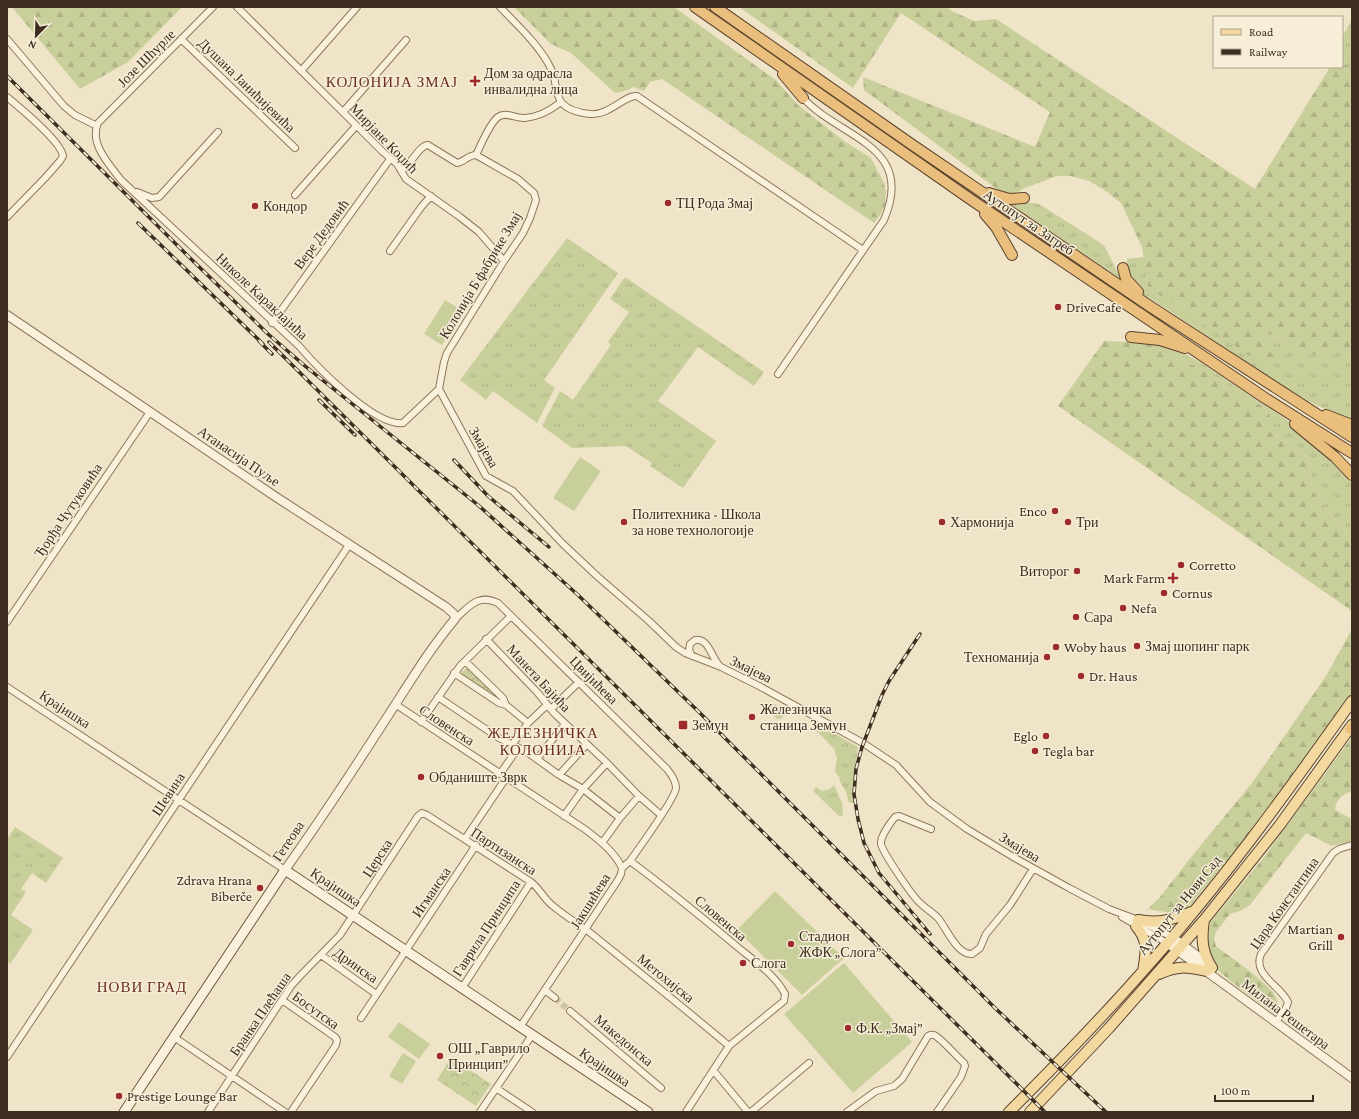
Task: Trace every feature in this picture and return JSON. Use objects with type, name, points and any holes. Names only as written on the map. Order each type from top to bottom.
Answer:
[{"type":"highway","name":"Аутопут за Загреб","points":[[695,7],[770,61],[972,201],[1265,398],[1352,453]]},
{"type":"highway","name":"Аутопут за Загреб","points":[[716,7],[973,186],[1151,307],[1294,401],[1352,437]]},
{"type":"highway","points":[[770,61],[803,98]]},
{"type":"highway","points":[[973,186],[1002,197],[1013,199],[1024,198]]},
{"type":"highway","points":[[972,201],[996,227],[1012,255]]},
{"type":"highway","points":[[1123,268],[1129,283],[1151,307]]},
{"type":"highway","points":[[1131,337],[1160,340],[1198,352]]},
{"type":"highway","points":[[1265,398],[1335,457],[1352,475]]},
{"type":"highway","points":[[1294,401],[1352,425]]},
{"type":"main road","name":"Аутопут за Нови Сад","points":[[1009,1112],[1049,1072],[1143,971],[1169,940],[1258,830],[1352,701]]},
{"type":"main road","name":"Аутопут за Нови Сад","points":[[1030,1112],[1109,1028],[1204,920],[1279,826],[1351,727]]},
{"type":"main road","name":"Крајишка","points":[[285,870],[648,1112]]},
{"type":"main road","name":"Гетеова","points":[[124,1112],[285,870]]},
{"type":"main road","points":[[1143,971],[1146,944],[1137,923],[1157,923],[1172,920],[1193,911]]},
{"type":"main road","points":[[1156,976],[1170,969],[1180,967],[1210,969],[1202,944],[1204,920]]},
{"type":"street","name":"Јозе Шћурле","points":[[97,126],[102,119],[214,7]]},
{"type":"street","name":"Мирјане Коџић","points":[[237,7],[356,126],[397,164],[406,179],[479,232],[504,261]]},
{"type":"street","points":[[500,7],[544,56],[554,76],[561,102],[573,110],[587,114],[595,114],[606,112],[632,96],[637,96],[863,250]]},
{"type":"street","points":[[301,71],[357,8]]},
{"type":"street","name":"Душана Јанићијевића","points":[[182,39],[295,148]]},
{"type":"street","points":[[7,40],[74,116],[97,126]]},
{"type":"street","points":[[342,112],[406,40]]},
{"type":"street","points":[[7,97],[58,145],[63,156],[58,164],[8,215]]},
{"type":"street","points":[[778,374],[874,236],[884,220],[891,201],[892,189],[889,172],[886,165],[877,153],[871,147],[814,108],[803,98]]},
{"type":"street","points":[[401,171],[408,166],[420,148],[426,145],[431,146],[457,163],[461,162],[471,156],[476,155],[491,126],[499,117],[507,115],[523,118],[530,117],[543,113],[561,102]]},
{"type":"street","name":"Николе Караклајића","points":[[97,126],[96,138],[102,154],[121,180],[272,323],[299,346],[314,364],[330,379],[364,407],[386,419],[403,423],[439,389]]},
{"type":"street","points":[[296,195],[356,126]]},
{"type":"street","points":[[132,190],[152,198],[159,197],[218,132]]},
{"type":"street","name":"Колонија Б фабрике Змај","points":[[439,389],[438,386],[447,353],[527,225],[535,203],[536,196],[518,179],[476,155]]},
{"type":"street","name":"Вере Дедовић","points":[[272,323],[390,159]]},
{"type":"street","points":[[390,250],[431,196]]},
{"type":"street","name":"Атанасија Пуље","points":[[7,316],[350,545],[446,607],[454,614],[455,619]]},
{"type":"street","name":"Змајева","points":[[439,389],[486,476],[513,491],[563,544],[596,576],[676,647],[692,656],[721,667],[793,704],[878,752],[896,765],[936,808],[967,829],[1033,869],[1169,940]]},
{"type":"street","name":"Ђорђа Чутуковића","points":[[7,622],[150,412]]},
{"type":"street","name":"Шевина","points":[[7,1057],[350,545]]},
{"type":"street","name":"Гетеова","points":[[285,870],[434,645],[455,619],[477,600],[486,599]]},
{"type":"street","name":"Цвијићева","points":[[486,599],[498,603],[667,769],[673,778],[676,787]]},
{"type":"street","points":[[421,722],[454,673],[486,639],[511,616]]},
{"type":"street","name":"Манета Бајића","points":[[486,639],[537,692],[565,724],[639,796],[661,815]]},
{"type":"street","points":[[692,656],[689,648],[692,642],[700,640],[706,644],[710,653],[721,667]]},
{"type":"street","points":[[676,647],[689,648]]},
{"type":"street","points":[[701,660],[708,658],[710,653]]},
{"type":"street","points":[[465,661],[503,698],[506,705]]},
{"type":"street","points":[[454,673],[499,703],[506,705],[528,723]]},
{"type":"street","points":[[500,774],[528,723],[579,682]]},
{"type":"street","name":"Крајишка","points":[[7,687],[285,870]]},
{"type":"street","points":[[438,697],[583,789],[620,818]]},
{"type":"street","name":"Словенска","points":[[395,704],[586,830],[602,843],[618,860],[622,868]]},
{"type":"street","points":[[537,759],[565,724]]},
{"type":"street","points":[[559,775],[587,744]]},
{"type":"street","points":[[564,816],[583,789],[607,764]]},
{"type":"street","points":[[464,839],[506,778]]},
{"type":"street","name":"Јакшићева","points":[[520,1027],[586,930],[618,880],[622,868],[630,861],[671,800],[676,787]]},
{"type":"street","points":[[602,843],[620,818],[639,796]]},
{"type":"street","name":"Партизанска","points":[[422,814],[427,815],[476,845],[531,882],[537,887],[552,906],[586,930]]},
{"type":"street","name":"Церска","points":[[353,916],[418,816],[422,814]]},
{"type":"street","points":[[931,828],[899,816],[895,817],[881,840],[881,845],[912,893],[926,909],[938,919],[956,944],[966,953],[972,954],[980,948],[986,934],[1010,905],[1033,869]]},
{"type":"street","name":"Игманска","points":[[406,951],[476,845]]},
{"type":"street","name":"Цара Константина","points":[[1276,1022],[1286,1008],[1288,1002],[1260,969],[1259,961],[1261,954],[1334,853],[1339,849],[1352,845]]},
{"type":"street","name":"Словенска","points":[[630,861],[681,900],[755,962],[777,982],[785,994],[784,1001],[730,1046]]},
{"type":"street","name":"Гаврила Принципа","points":[[462,988],[531,882]]},
{"type":"street","name":"Бранка Плећаша","points":[[208,1112],[282,1000],[300,976],[340,935],[353,916]]},
{"type":"street","name":"Метохијска","points":[[586,930],[730,1046]]},
{"type":"street","name":"Милана Решетара","points":[[1169,940],[1210,969],[1225,984],[1352,1078]]},
{"type":"street","name":"Дринска","points":[[361,1018],[406,951]]},
{"type":"street","name":"Дринска","points":[[321,955],[376,994]]},
{"type":"street","points":[[545,990],[554,998]]},
{"type":"street","name":"Босутска","points":[[282,1000],[335,1037],[337,1040],[336,1045],[291,1112]]},
{"type":"street","name":"Македонска","points":[[570,1011],[661,1088]]},
{"type":"street","points":[[480,1112],[532,1035]]},
{"type":"street","points":[[848,1112],[867,1096],[876,1091],[894,1086],[902,1080],[930,1035],[939,1038],[964,1063],[965,1066],[961,1077],[937,1112]]},
{"type":"street","points":[[174,1037],[285,1112]]},
{"type":"street","points":[[686,1112],[730,1046]]},
{"type":"street","points":[[751,1112],[809,1063]]},
{"type":"street","points":[[713,1070],[748,1112]]},
{"type":"street","points":[[496,1088],[532,1112]]},
{"type":"green space","points":[[12,7],[182,7],[128,62],[80,89]]},
{"type":"green space","points":[[514,7],[674,7],[776,80],[798,105],[844,141],[871,158],[883,181],[886,191],[885,205],[880,215],[874,223],[662,79],[650,82],[644,91],[633,87],[628,90],[615,93],[571,53],[551,44]]},
{"type":"green space","points":[[739,7],[946,7],[974,21],[996,19],[1255,189],[1329,68],[1343,68],[1343,63],[1352,68],[1352,358],[1333,346],[1318,355],[1291,346],[1270,334],[1264,338],[1277,351],[1273,359],[1262,361],[1256,360],[1148,287],[1142,247],[1121,203],[1106,191],[1089,181],[1071,176],[1057,176],[1025,188],[1013,195],[1005,195],[864,90],[863,77],[1035,147],[1050,112],[901,13],[853,88]]},
{"type":"green space","points":[[1352,20],[1352,68],[1343,63],[1343,35]]},
{"type":"green space","points":[[1009,203],[1039,204],[1099,242],[1105,247],[1121,279]]},
{"type":"green space","points":[[567,238],[618,273],[544,380],[555,388],[537,423],[493,391],[486,400],[460,380]]},
{"type":"green space","points":[[1144,257],[1148,287],[1264,338],[1270,334],[1291,346],[1333,346],[1352,358],[1352,422],[1292,392],[1136,289],[1127,270],[1127,259]]},
{"type":"green space","points":[[625,277],[764,372],[754,386],[698,347],[658,401],[716,441],[683,488],[650,466],[652,463],[626,446],[572,448],[542,426],[560,391],[573,400],[611,345],[608,342],[629,312],[610,299]]},
{"type":"green space","points":[[445,300],[463,311],[442,345],[424,334]]},
{"type":"green space","points":[[1104,341],[1152,343],[1166,346],[1166,349],[1262,406],[1270,415],[1270,430],[1310,459],[1311,489],[1352,540],[1352,612],[1058,406]]},
{"type":"green space","points":[[1166,346],[1203,364],[1296,426],[1352,479],[1352,540],[1311,489],[1310,459],[1270,430],[1270,415],[1262,406],[1166,349]]},
{"type":"green space","points":[[580,457],[601,471],[574,511],[553,498]]},
{"type":"green space","points":[[1352,629],[1352,692],[1298,769],[1238,847],[1184,911],[1171,913],[1148,909],[1160,897],[1252,783],[1326,676]]},
{"type":"green space","points":[[468,667],[500,699],[499,700],[461,675],[462,672]]},
{"type":"green space","points":[[768,702],[787,709],[788,711],[780,719],[777,719],[765,707]]},
{"type":"green space","points":[[813,721],[858,747],[853,790],[854,803],[849,803],[846,792],[839,780],[840,778],[835,772],[837,758],[834,749],[810,724]]},
{"type":"green space","points":[[1352,737],[1352,791],[1340,798],[1335,810],[1352,819],[1352,841],[1332,846],[1306,833],[1250,905],[1240,911],[1230,914],[1216,932],[1214,939],[1216,946],[1257,977],[1271,990],[1278,1003],[1275,1014],[1230,981],[1214,966],[1207,951],[1210,923],[1261,861]]},
{"type":"green space","points":[[834,785],[842,803],[843,816],[839,816],[813,791],[816,787],[822,791],[830,789]]},
{"type":"green space","points":[[15,827],[63,858],[46,883],[32,873],[21,889],[26,892],[11,915],[33,930],[10,964],[7,962],[7,839]]},
{"type":"green space","name":"Стадион ЖФК „Слога”","points":[[775,891],[844,958],[802,995],[737,930]]},
{"type":"green space","name":"Ф.К. „Змај”","points":[[844,963],[912,1042],[853,1093],[784,1014]]},
{"type":"green space","points":[[399,1022],[430,1044],[419,1059],[388,1037]]},
{"type":"green space","points":[[403,1053],[416,1061],[402,1084],[389,1076]]},
{"type":"green space","points":[[451,1058],[491,1084],[476,1106],[437,1080]]},
{"type":"tunnel","points":[[555,998],[570,1011]]},
{"type":"railway","points":[[7,76],[268,334],[305,366],[478,505],[578,595],[700,713],[995,1008],[1106,1112]]},
{"type":"railway","points":[[138,223],[263,344]]},
{"type":"railway","points":[[259,341],[272,354]]},
{"type":"railway","points":[[269,342],[1045,1112]]},
{"type":"railway","points":[[319,400],[355,435]]},
{"type":"railway","points":[[454,460],[488,496],[549,547]]},
{"type":"railway","points":[[920,634],[889,681],[882,695],[862,747],[856,769],[854,794],[864,843],[879,873],[930,934]]},
{"type":"place","name":"Дом за одрасла инвалидна лица","points":[[475,81]]},
{"type":"place","name":"ТЦ Рода Змај","points":[[668,203]]},
{"type":"place","name":"Кондор","points":[[255,206]]},
{"type":"place","name":"DriveCafe","points":[[1058,307]]},
{"type":"place","name":"Enco","points":[[1055,511]]},
{"type":"place","name":"Политехника - Школа за нове технологоије","points":[[624,522]]},
{"type":"place","name":"Хармонија","points":[[942,522]]},
{"type":"place","name":"Три","points":[[1068,522]]},
{"type":"place","name":"Corretto","points":[[1181,565]]},
{"type":"place","name":"Виторог","points":[[1077,571]]},
{"type":"place","name":"Mark Farm","points":[[1173,578]]},
{"type":"place","name":"Cornus","points":[[1164,593]]},
{"type":"place","name":"Nefa","points":[[1123,608]]},
{"type":"place","name":"Сара","points":[[1076,617]]},
{"type":"place","name":"Змај шопинг парк","points":[[1137,646]]},
{"type":"place","name":"Woby haus","points":[[1056,647]]},
{"type":"place","name":"Техноманија","points":[[1047,657]]},
{"type":"place","name":"Dr. Haus","points":[[1081,676]]},
{"type":"place","name":"Железничка станица Земун","points":[[752,717]]},
{"type":"place","name":"Земун","points":[[683,725]]},
{"type":"place","name":"Eglo","points":[[1046,736]]},
{"type":"place","name":"Tegla bar","points":[[1035,751]]},
{"type":"place","name":"Обданиште Зврк","points":[[421,777]]},
{"type":"place","name":"Zdrava Hrana Biberče","points":[[260,888]]},
{"type":"place","name":"Martian Grill","points":[[1341,937]]},
{"type":"place","name":"Стадион ЖФК „Слога”","points":[[791,944]]},
{"type":"place","name":"Слога","points":[[743,963]]},
{"type":"place","name":"Ф.К. „Змај”","points":[[848,1028]]},
{"type":"place","name":"ОШ „Гаврило Принцип”","points":[[440,1056]]},
{"type":"place","name":"Prestige Lounge Bar","points":[[119,1096]]},
{"type":"district","name":"КОЛОНИЈА ЗМАЈ","points":[[392,82]]},
{"type":"district","name":"ЖЕЛЕЗНИЧКА КОЛОНИЈА","points":[[543,742]]},
{"type":"district","name":"НОВИ ГРАД","points":[[142,987]]}]
